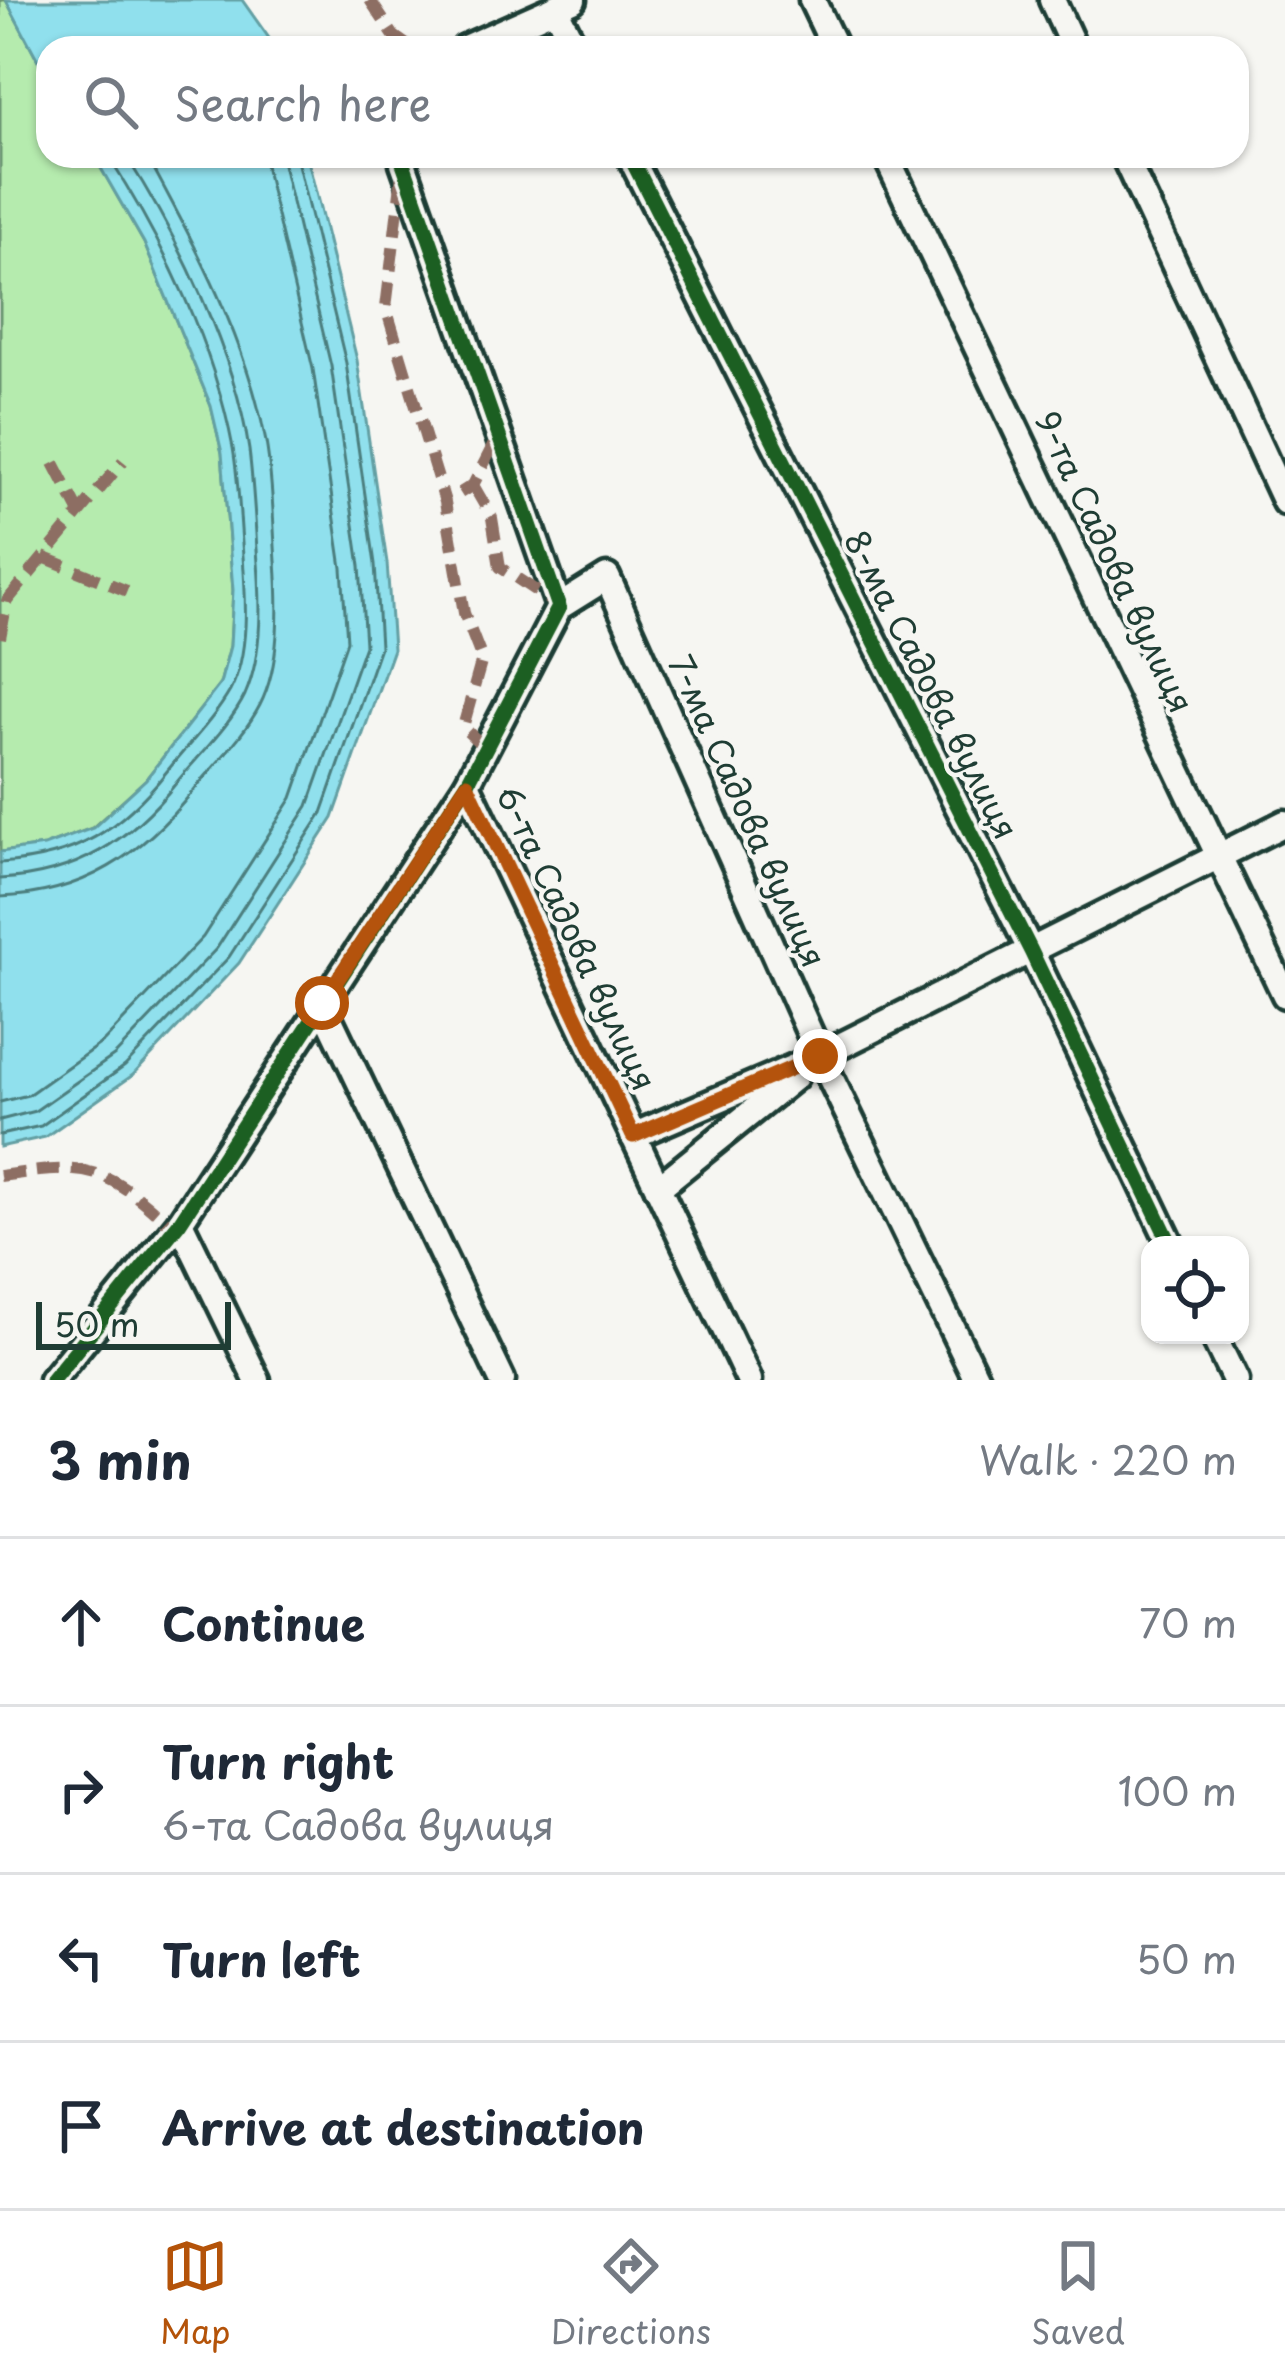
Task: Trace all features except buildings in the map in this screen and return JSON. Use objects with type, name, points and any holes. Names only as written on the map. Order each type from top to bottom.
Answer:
[{"type":"street","points":[[812,0],[829,36]]},
{"type":"street","points":[[1052,0],[1068,36]]},
{"type":"street","points":[[492,36],[564,4],[572,36]]},
{"type":"street","points":[[52,1380],[179,1222],[467,784],[560,607],[405,168]]},
{"type":"street","name":"8-ма Садова вулиця","points":[[636,168],[1031,951],[1167,1236]]},
{"type":"street","name":"9-та Садова вулиця","points":[[892,168],[1285,995]]},
{"type":"street","points":[[1130,168],[1285,502]]},
{"type":"street","name":"7-ма Садова вулиця","points":[[560,607],[607,577],[820,1056],[976,1380]]},
{"type":"street","name":"6-та Садова вулиця","points":[[467,784],[748,1380]]},
{"type":"street","points":[[633,1136],[820,1056],[1285,823]]},
{"type":"street","points":[[322,1003],[502,1380]]},
{"type":"street","points":[[658,1188],[820,1056]]},
{"type":"street","points":[[179,1222],[256,1380]]},
{"type":"street","points":[[1217,1344],[1234,1380]]},
{"type":"green space","points":[[0,0],[6,0],[36,56],[36,168],[101,168],[144,243],[211,406],[222,453],[233,590],[230,646],[220,684],[146,779],[92,828],[44,846],[0,852]]},
{"type":"water","points":[[6,0],[242,0],[268,36],[36,36],[36,56]]},
{"type":"water","points":[[101,168],[310,168],[357,360],[387,563],[393,649],[333,818],[239,963],[133,1075],[45,1137],[0,1147],[0,852],[44,846],[93,828],[146,779],[220,684],[230,646],[233,590],[222,453],[211,406],[144,243]]},
{"type":"marked path","points":[[370,0],[394,36]]},
{"type":"marked path","points":[[402,175],[386,308],[445,502],[464,613],[482,659],[463,727],[486,749]]},
{"type":"marked path","points":[[460,493],[473,485],[499,434]]},
{"type":"marked path","points":[[0,638],[7,601],[123,461]]},
{"type":"marked path","points":[[54,463],[80,513]]},
{"type":"marked path","points":[[473,485],[492,518],[500,567],[557,605]]},
{"type":"marked path","points":[[43,557],[127,591]]},
{"type":"marked path","points":[[0,1176],[56,1170],[95,1174],[130,1192],[174,1229]]},
{"type":"cycle path","points":[[52,1380],[180,1222],[467,784],[559,607],[405,168]]},
{"type":"cycle path","points":[[636,168],[1031,951],[1167,1236]]},
{"type":"route","points":[[322,1003],[467,784],[633,1136],[820,1056]]}]
